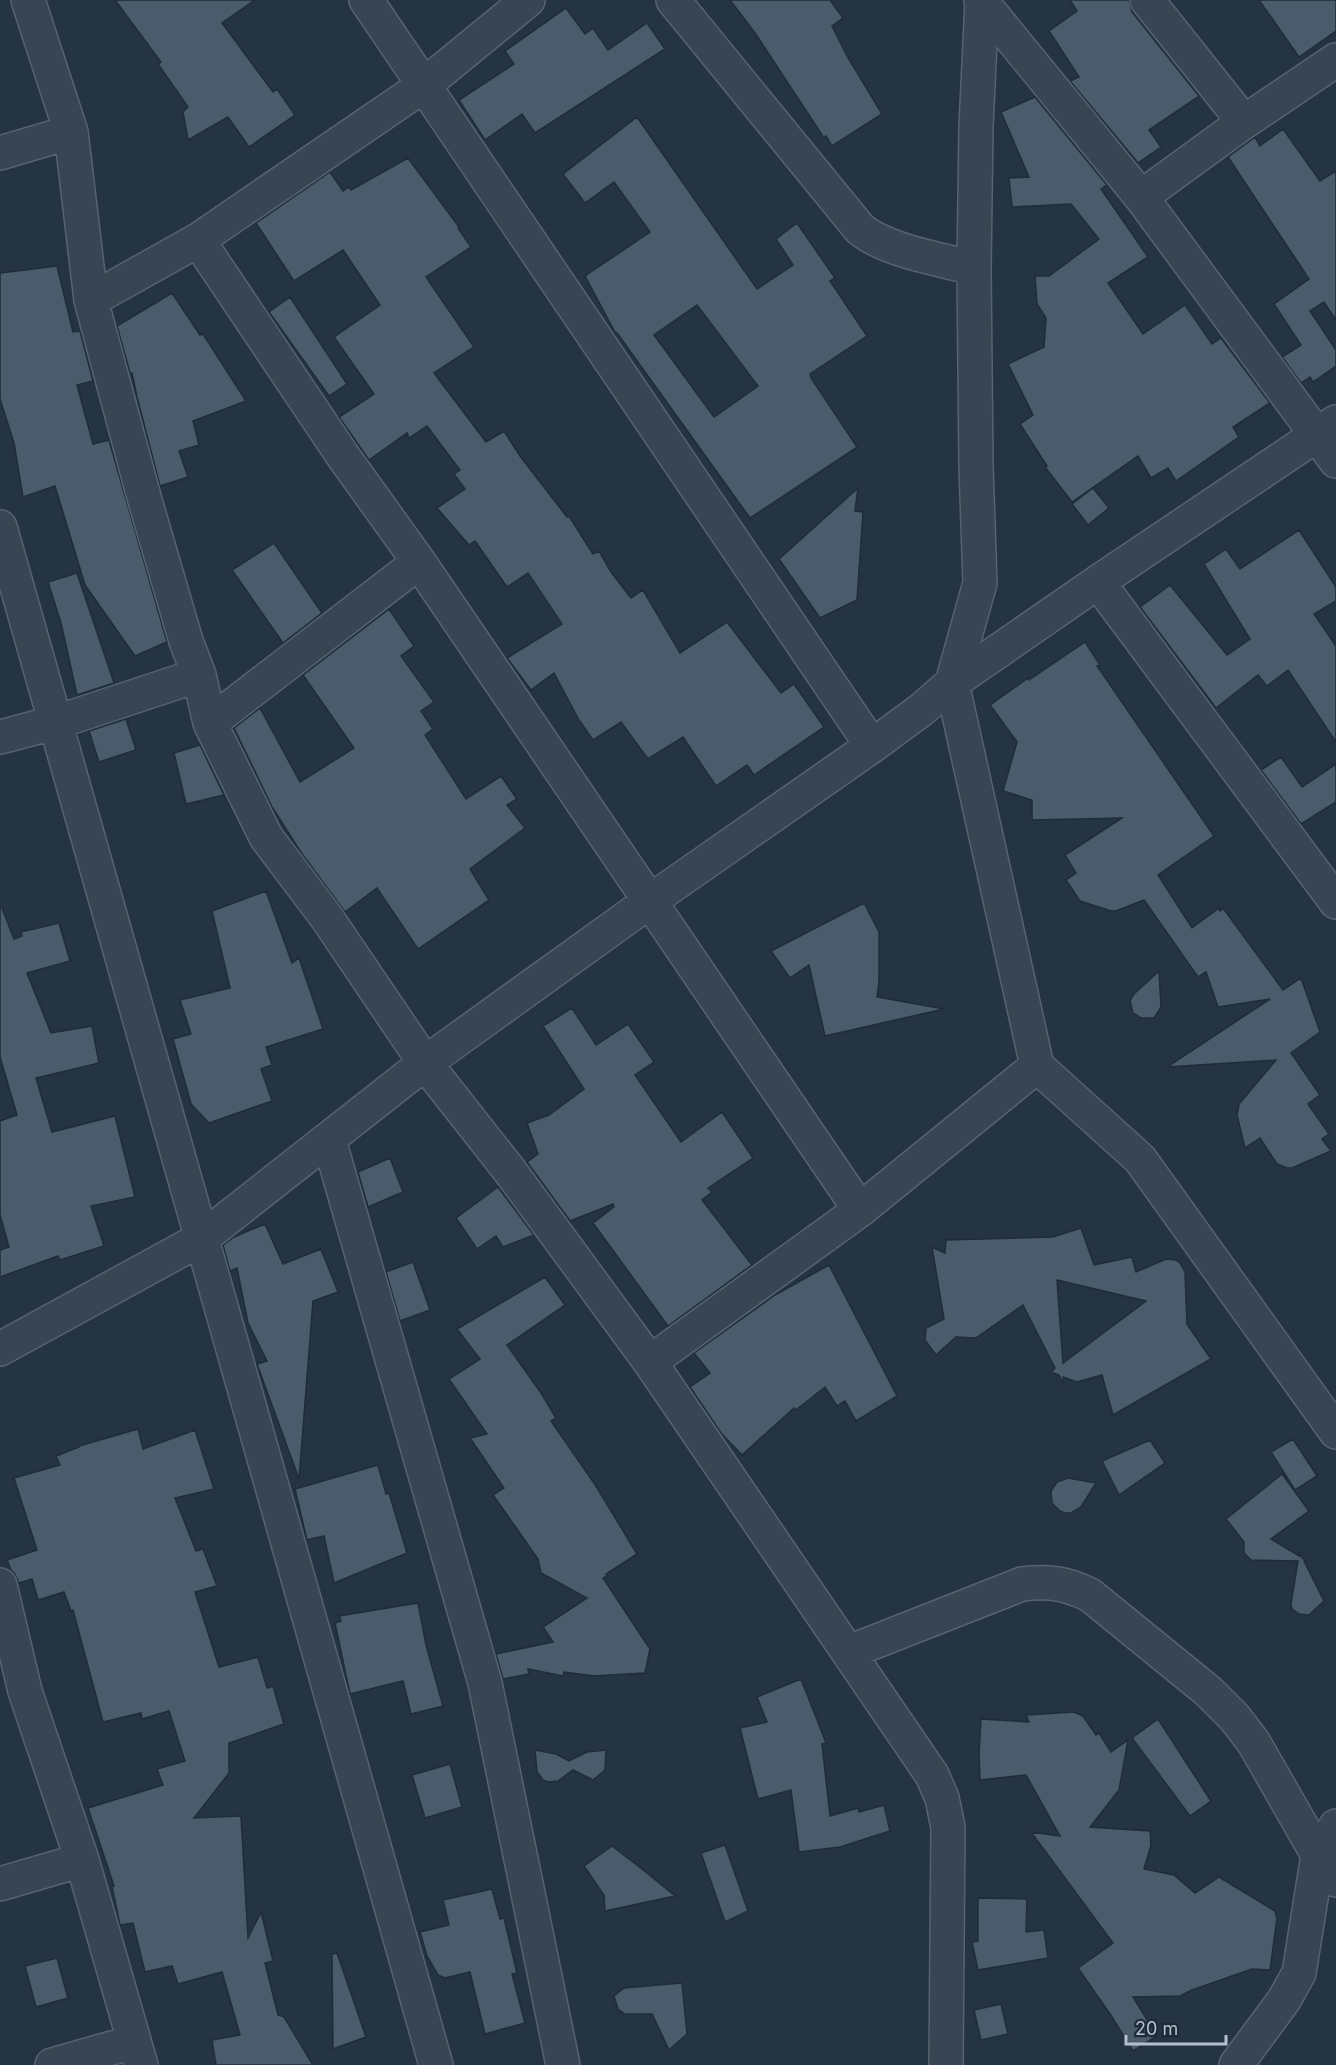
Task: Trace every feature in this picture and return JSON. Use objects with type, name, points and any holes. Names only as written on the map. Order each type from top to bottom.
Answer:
[{"type":"street","points":[[28,0],[71,132],[91,300],[144,497],[186,641],[199,675],[210,723],[266,837],[327,918],[425,1063],[510,1171],[650,1362],[932,1775],[942,1798],[948,1827],[946,2065]]},
{"type":"street","points":[[366,0],[872,746]]},
{"type":"street","points":[[91,300],[198,240],[423,86],[528,0]]},
{"type":"street","points":[[673,0],[860,229],[885,244],[974,268]]},
{"type":"street","points":[[1148,0],[1244,122]]},
{"type":"street","points":[[981,1],[974,268],[980,583],[952,683],[1037,1066],[1140,1159],[1336,1432]]},
{"type":"street","points":[[0,1349],[201,1239],[425,1063],[650,901],[872,746],[921,710],[952,683],[1098,582],[1330,439],[1142,197],[981,1]]},
{"type":"street","points":[[1142,197],[1244,122],[1336,60]]},
{"type":"street","points":[[0,153],[71,132]]},
{"type":"street","points":[[198,240],[343,456],[420,562],[860,1210]]},
{"type":"street","points":[[0,527],[436,2065]]},
{"type":"street","points":[[210,723],[420,562]]},
{"type":"street","points":[[1098,582],[1336,902]]},
{"type":"street","points":[[0,737],[57,722],[199,675]]},
{"type":"street","points":[[650,1362],[860,1210],[1037,1066]]},
{"type":"street","points":[[329,1140],[485,1683],[563,2065]]},
{"type":"street","points":[[849,1652],[1022,1584],[1045,1582],[1070,1586],[1099,1603],[1208,1691],[1235,1718],[1254,1743],[1327,1868]]},
{"type":"street","points":[[0,1585],[13,1694],[82,1860],[137,2054],[52,2065]]},
{"type":"street","points":[[1236,2065],[1284,2000],[1299,1973],[1336,1826]]},
{"type":"street","points":[[0,1884],[82,1860]]},
{"type":"building","points":[[115,0],[255,0],[222,23],[273,92],[277,89],[295,115],[249,147],[228,117],[188,140],[183,112],[188,107],[158,64],[161,62]]},
{"type":"building","points":[[730,0],[830,0],[843,18],[832,26],[882,114],[832,146],[826,136],[824,138],[755,33]]},
{"type":"building","points":[[1070,0],[1129,0],[1132,12],[1199,96],[1149,130],[1161,147],[1138,163],[1070,81],[1079,77],[1049,31],[1077,11]]},
{"type":"building","points":[[1259,0],[1336,0],[1336,31],[1299,57]]},
{"type":"building","points":[[566,8],[585,34],[593,28],[608,50],[647,23],[665,49],[535,133],[522,114],[485,140],[459,100],[514,64],[505,51]]},
{"type":"building","points":[[1035,97],[1107,185],[1101,189],[1148,257],[1108,283],[1143,334],[1185,305],[1212,344],[1221,338],[1270,403],[1233,427],[1239,437],[1176,481],[1168,468],[1151,478],[1138,456],[1072,502],[1045,467],[1047,466],[1020,424],[1033,415],[1008,364],[1044,347],[1046,318],[1037,304],[1035,276],[1049,276],[1099,239],[1071,204],[1012,207],[1009,178],[1029,177],[1001,112]]},
{"type":"building","points":[[637,117],[757,289],[793,265],[776,239],[797,223],[835,278],[830,281],[867,336],[810,374],[857,447],[750,518],[616,334],[585,276],[650,232],[614,182],[585,203],[563,174]],"holes":[[[697,305],[758,386],[714,417],[654,335]]]},
{"type":"building","points":[[1283,129],[1320,181],[1336,171],[1336,320],[1324,302],[1310,311],[1336,350],[1336,366],[1313,382],[1310,377],[1301,383],[1282,357],[1301,345],[1274,304],[1309,279],[1228,157],[1255,137],[1260,146]]},
{"type":"building","points":[[408,158],[471,247],[426,277],[474,347],[434,373],[486,442],[504,431],[520,456],[567,517],[569,516],[593,554],[599,551],[611,572],[631,598],[643,590],[680,653],[727,622],[781,693],[794,684],[824,727],[754,775],[747,765],[716,786],[683,737],[648,759],[621,722],[593,740],[579,720],[554,673],[531,690],[507,658],[562,624],[528,573],[507,587],[475,541],[469,545],[437,508],[465,489],[454,474],[460,470],[427,426],[409,438],[407,433],[369,460],[339,417],[374,394],[334,337],[380,305],[343,250],[294,281],[256,223],[330,172],[343,191],[349,187],[351,190]]},
{"type":"building","points":[[57,266],[73,332],[80,331],[93,381],[77,385],[93,444],[109,440],[167,642],[135,656],[85,585],[55,486],[23,497],[14,443],[0,399],[0,273]]},
{"type":"building","points":[[172,293],[200,335],[203,334],[246,401],[193,421],[199,445],[179,451],[188,477],[160,486],[132,373],[130,373],[117,326]]},
{"type":"building","points":[[290,297],[347,384],[329,396],[269,312]]},
{"type":"building","points":[[858,488],[855,511],[863,512],[857,600],[820,618],[779,559]]},
{"type":"building","points":[[1093,488],[1109,508],[1088,525],[1072,504]]},
{"type":"building","points":[[1299,530],[1336,587],[1336,601],[1314,614],[1336,646],[1336,742],[1288,670],[1267,686],[1258,675],[1216,708],[1140,607],[1170,585],[1227,655],[1250,639],[1204,564],[1226,549],[1240,569]]},
{"type":"building","points":[[274,543],[322,613],[283,643],[232,570]]},
{"type":"building","points":[[77,573],[114,683],[77,695],[61,623],[48,582]]},
{"type":"building","points":[[389,609],[414,646],[401,656],[434,702],[421,711],[433,729],[425,735],[466,799],[501,776],[517,799],[507,805],[525,828],[470,869],[489,900],[418,949],[377,888],[345,912],[302,854],[272,807],[234,728],[260,708],[300,782],[354,748],[303,675]]},
{"type":"building","points":[[1085,642],[1100,665],[1097,666],[1214,836],[1158,875],[1192,928],[1219,908],[1220,911],[1223,908],[1283,990],[1301,978],[1320,1032],[1291,1053],[1320,1095],[1308,1104],[1329,1134],[1322,1139],[1331,1151],[1292,1168],[1287,1168],[1277,1164],[1260,1138],[1245,1148],[1237,1115],[1239,1104],[1276,1060],[1167,1067],[1270,999],[1218,1007],[1206,972],[1198,977],[1144,900],[1116,911],[1080,901],[1066,880],[1076,873],[1065,855],[1122,818],[1032,820],[1032,800],[1003,791],[1017,742],[990,705]]},
{"type":"building","points":[[126,719],[136,750],[99,762],[89,731]]},
{"type":"building","points":[[200,745],[224,795],[186,804],[174,753]]},
{"type":"building","points":[[1281,757],[1302,787],[1336,764],[1336,802],[1301,824],[1261,770]]},
{"type":"building","points":[[266,891],[292,963],[299,958],[323,1029],[266,1047],[272,1065],[261,1069],[272,1101],[209,1123],[191,1104],[173,1039],[191,1034],[180,1000],[230,988],[212,911]]},
{"type":"building","points":[[864,903],[879,932],[877,997],[944,1009],[825,1036],[809,965],[790,978],[771,951]]},
{"type":"building","points":[[0,908],[2,908],[14,939],[22,936],[21,932],[59,923],[70,961],[27,973],[51,1033],[92,1026],[99,1063],[36,1078],[52,1132],[115,1116],[135,1197],[91,1206],[104,1246],[60,1260],[58,1256],[0,1277],[0,1250],[9,1247],[0,1215],[0,1121],[17,1115],[0,1057]]},
{"type":"building","points":[[1159,971],[1161,1007],[1154,1018],[1141,1018],[1133,1013],[1130,1001],[1134,994]]},
{"type":"building","points":[[572,1008],[596,1045],[628,1024],[654,1062],[635,1075],[681,1142],[722,1112],[753,1158],[708,1188],[712,1192],[702,1200],[752,1265],[668,1326],[593,1223],[614,1207],[613,1204],[570,1221],[527,1162],[538,1154],[527,1123],[549,1115],[584,1089],[543,1026]]},
{"type":"building","points":[[390,1158],[403,1192],[368,1207],[358,1172]]},
{"type":"building","points":[[498,1187],[534,1235],[503,1247],[496,1236],[477,1249],[456,1218]]},
{"type":"building","points":[[265,1224],[283,1264],[321,1249],[338,1292],[313,1301],[299,1479],[257,1364],[267,1361],[248,1323],[237,1268],[230,1271],[223,1245],[234,1237]]},
{"type":"building","points":[[1081,1228],[1094,1265],[1132,1257],[1136,1272],[1166,1259],[1180,1263],[1185,1272],[1187,1324],[1211,1359],[1113,1415],[1102,1375],[1077,1382],[1063,1377],[1064,1386],[1059,1375],[1051,1372],[1055,1368],[1023,1305],[976,1338],[956,1337],[936,1355],[925,1340],[926,1328],[944,1319],[932,1247],[945,1253],[946,1240],[1053,1237]],"holes":[[[1057,1280],[1146,1301],[1063,1363]]]},
{"type":"building","points":[[413,1262],[430,1310],[400,1321],[386,1272]]},
{"type":"building","points":[[829,1265],[897,1396],[856,1421],[845,1401],[837,1406],[825,1387],[796,1410],[794,1408],[742,1455],[721,1433],[690,1387],[710,1373],[694,1353],[775,1295]]},
{"type":"building","points":[[545,1277],[565,1305],[507,1345],[541,1393],[556,1418],[551,1421],[596,1486],[637,1554],[603,1578],[650,1649],[645,1673],[594,1676],[564,1672],[563,1676],[528,1669],[529,1674],[503,1679],[496,1654],[553,1642],[543,1627],[587,1598],[541,1573],[538,1559],[493,1495],[504,1488],[470,1438],[487,1434],[449,1379],[480,1359],[457,1329]]},
{"type":"building","points":[[138,1429],[143,1449],[195,1430],[214,1489],[175,1498],[196,1551],[203,1549],[217,1586],[195,1592],[219,1667],[258,1657],[267,1688],[273,1686],[284,1724],[229,1743],[229,1773],[194,1818],[241,1816],[248,1938],[261,1912],[273,1961],[265,1963],[278,2015],[284,2017],[313,2065],[216,2065],[212,2040],[240,2035],[222,1972],[178,1984],[172,1966],[145,1972],[133,1923],[120,1925],[112,1886],[114,1886],[88,1808],[163,1785],[157,1769],[185,1761],[169,1711],[142,1719],[141,1713],[103,1722],[73,1610],[71,1611],[64,1592],[38,1600],[32,1579],[19,1583],[7,1560],[37,1550],[14,1478],[60,1465],[56,1456],[79,1446]]},
{"type":"building","points":[[1293,1439],[1317,1476],[1295,1490],[1271,1452]]},
{"type":"building","points":[[1150,1440],[1165,1463],[1119,1495],[1102,1461]]},
{"type":"building","points":[[378,1465],[407,1553],[334,1583],[324,1536],[307,1540],[295,1489]]},
{"type":"building","points":[[1282,1474],[1309,1511],[1271,1539],[1299,1556],[1299,1552],[1307,1561],[1304,1561],[1324,1601],[1309,1615],[1299,1614],[1292,1609],[1298,1561],[1251,1560],[1244,1553],[1244,1542],[1226,1519]]},
{"type":"building","points":[[1068,1478],[1096,1483],[1081,1507],[1071,1513],[1065,1513],[1052,1503],[1051,1491],[1057,1482]]},
{"type":"building","points":[[418,1603],[426,1645],[443,1706],[411,1714],[403,1681],[350,1694],[335,1623],[341,1621],[339,1616]]},
{"type":"building","points":[[801,1679],[826,1743],[822,1744],[830,1816],[858,1808],[859,1812],[884,1805],[890,1831],[840,1847],[799,1852],[791,1790],[758,1799],[740,1728],[767,1722],[757,1697]]},
{"type":"building","points":[[1074,1712],[1083,1716],[1096,1735],[1099,1733],[1111,1752],[1128,1740],[1119,1790],[1090,1827],[1150,1831],[1151,1845],[1144,1869],[1174,1875],[1195,1893],[1219,1877],[1275,1911],[1277,1918],[1270,1970],[1252,1969],[1180,1996],[1133,1997],[1157,2036],[1133,2051],[1078,1968],[1113,1943],[1031,1832],[1060,1836],[1026,1775],[980,1780],[981,1719],[1029,1722],[1026,1715]]},
{"type":"building","points":[[1158,1719],[1211,1801],[1190,1816],[1132,1738]]},
{"type":"building","points":[[535,1750],[556,1754],[569,1761],[587,1752],[606,1750],[605,1770],[593,1780],[573,1770],[558,1781],[548,1782],[543,1780],[537,1772]]},
{"type":"building","points":[[450,1764],[462,1807],[425,1818],[412,1775]]},
{"type":"building","points":[[725,1845],[748,1911],[725,1922],[701,1853]]},
{"type":"building","points":[[612,1846],[675,1896],[605,1911],[604,1895],[584,1866]]},
{"type":"building","points":[[492,1889],[500,1919],[504,1918],[517,1973],[512,1974],[525,2023],[485,2034],[470,1972],[445,1978],[438,1975],[427,1956],[420,1932],[449,1925],[443,1900]]},
{"type":"building","points":[[978,1898],[1027,1899],[1026,1932],[1044,1930],[1048,1958],[978,1970],[972,1942],[978,1941]]},
{"type":"building","points":[[337,1953],[366,2037],[333,2049],[332,1954]]},
{"type":"building","points":[[57,1958],[68,1998],[36,2007],[25,1966]]},
{"type":"building","points":[[682,1983],[687,2034],[669,2050],[652,2014],[625,2014],[618,2009],[614,1996],[624,1988]]},
{"type":"building","points":[[1001,2004],[1008,2034],[981,2040],[974,2010]]}]
